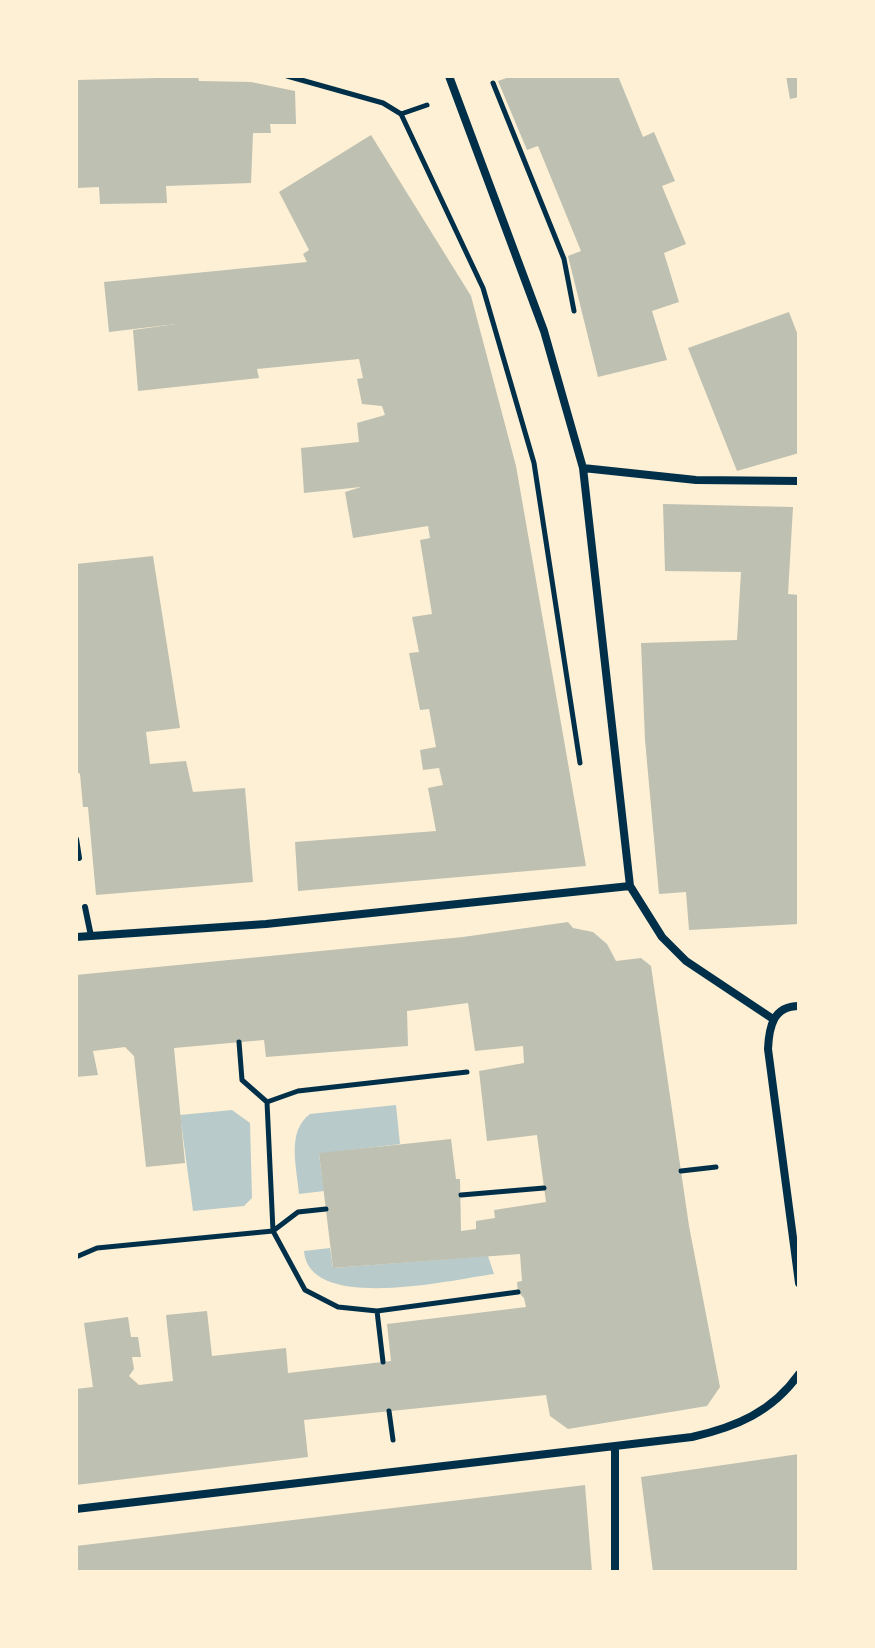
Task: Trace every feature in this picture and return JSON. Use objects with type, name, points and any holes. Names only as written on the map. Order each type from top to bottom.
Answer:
[{"type":"street","points":[[449,76],[544,331],[583,468],[630,886],[662,937],[686,961],[773,1019]]},
{"type":"street","points":[[583,468],[696,480],[799,481]]},
{"type":"street","points":[[76,937],[266,924],[630,886]]},
{"type":"street","points":[[799,1006],[779,1011],[773,1019],[768,1049],[799,1283]]},
{"type":"street","points":[[76,1509],[615,1447],[728,1429],[761,1413],[785,1393],[799,1374]]},
{"type":"street","points":[[615,1447],[615,1572]]},
{"type":"lane","points":[[76,839],[79,858]]},
{"type":"lane","points":[[85,907],[91,936]]},
{"type":"path","points":[[287,76],[383,103],[401,114],[483,288],[534,463],[581,768]]},
{"type":"path","points":[[239,1042],[242,1080],[267,1102],[273,1231],[305,1290],[338,1307],[377,1311],[518,1292]]},
{"type":"path","points":[[267,1102],[298,1091],[467,1072]]},
{"type":"path","points":[[681,1171],[716,1167]]},
{"type":"path","points":[[461,1195],[544,1188]]},
{"type":"path","points":[[76,1257],[97,1248],[273,1231],[298,1212],[326,1209]]},
{"type":"path","points":[[377,1311],[383,1362]]},
{"type":"shaded area","points":[[396,1105],[400,1144],[319,1154],[324,1191],[299,1194],[295,1140],[303,1121],[310,1114]]},
{"type":"shaded area","points":[[232,1110],[250,1123],[252,1198],[244,1206],[193,1211],[180,1115]]},
{"type":"shaded area","points":[[330,1248],[333,1268],[488,1256],[494,1274],[418,1286],[356,1287],[330,1282],[312,1270],[304,1251]]},
{"type":"building","points":[[512,76],[618,76],[643,137],[654,132],[675,181],[662,186],[686,244],[664,253],[679,302],[652,311],[667,360],[598,377],[568,256],[581,251],[538,146],[527,150],[498,81]]},
{"type":"building","points":[[786,76],[799,76],[799,97],[790,99]]},
{"type":"building","points":[[198,77],[199,81],[251,82],[295,91],[296,124],[270,124],[271,133],[253,133],[251,183],[166,186],[167,203],[100,204],[99,187],[76,188],[76,80]]},
{"type":"building","points":[[371,135],[471,296],[516,466],[586,866],[298,891],[295,842],[436,831],[428,788],[443,785],[439,768],[423,770],[420,750],[436,747],[429,709],[420,710],[409,653],[419,652],[412,617],[432,614],[420,540],[430,538],[428,526],[353,538],[345,492],[361,487],[304,493],[301,448],[359,442],[357,423],[385,415],[382,406],[362,404],[357,379],[363,378],[359,359],[257,369],[259,378],[138,391],[133,330],[176,324],[109,332],[104,282],[307,262],[303,254],[309,250],[279,192]]},
{"type":"building","points":[[789,312],[799,338],[799,453],[737,471],[688,348]]},
{"type":"building","points":[[663,504],[793,507],[788,594],[799,595],[799,924],[689,930],[686,892],[659,894],[645,740],[641,643],[737,640],[741,572],[665,571]]},
{"type":"building","points":[[153,556],[180,728],[146,732],[150,764],[186,761],[193,792],[245,788],[253,882],[96,895],[88,807],[83,807],[80,774],[76,771],[76,564]]},
{"type":"building","points":[[568,922],[573,928],[593,932],[607,944],[616,961],[641,958],[651,966],[689,1226],[720,1387],[707,1406],[568,1429],[550,1416],[546,1395],[304,1420],[308,1457],[76,1485],[76,1389],[93,1387],[84,1323],[128,1317],[131,1337],[138,1337],[141,1357],[132,1357],[134,1369],[129,1376],[139,1385],[173,1381],[166,1315],[207,1311],[212,1356],[286,1348],[288,1373],[391,1361],[387,1324],[526,1307],[524,1298],[518,1292],[517,1282],[522,1281],[520,1254],[333,1268],[319,1153],[451,1139],[456,1179],[460,1179],[461,1231],[476,1229],[476,1221],[495,1218],[494,1210],[546,1202],[537,1135],[487,1141],[479,1071],[524,1063],[523,1046],[475,1051],[468,1003],[407,1011],[408,1046],[266,1057],[264,1040],[174,1048],[185,1163],[146,1167],[134,1056],[125,1047],[93,1051],[98,1075],[76,1077],[76,975],[463,937]]},
{"type":"building","points":[[799,1454],[799,1572],[653,1572],[641,1477]]},
{"type":"building","points":[[585,1485],[592,1572],[76,1572],[76,1546]]}]
